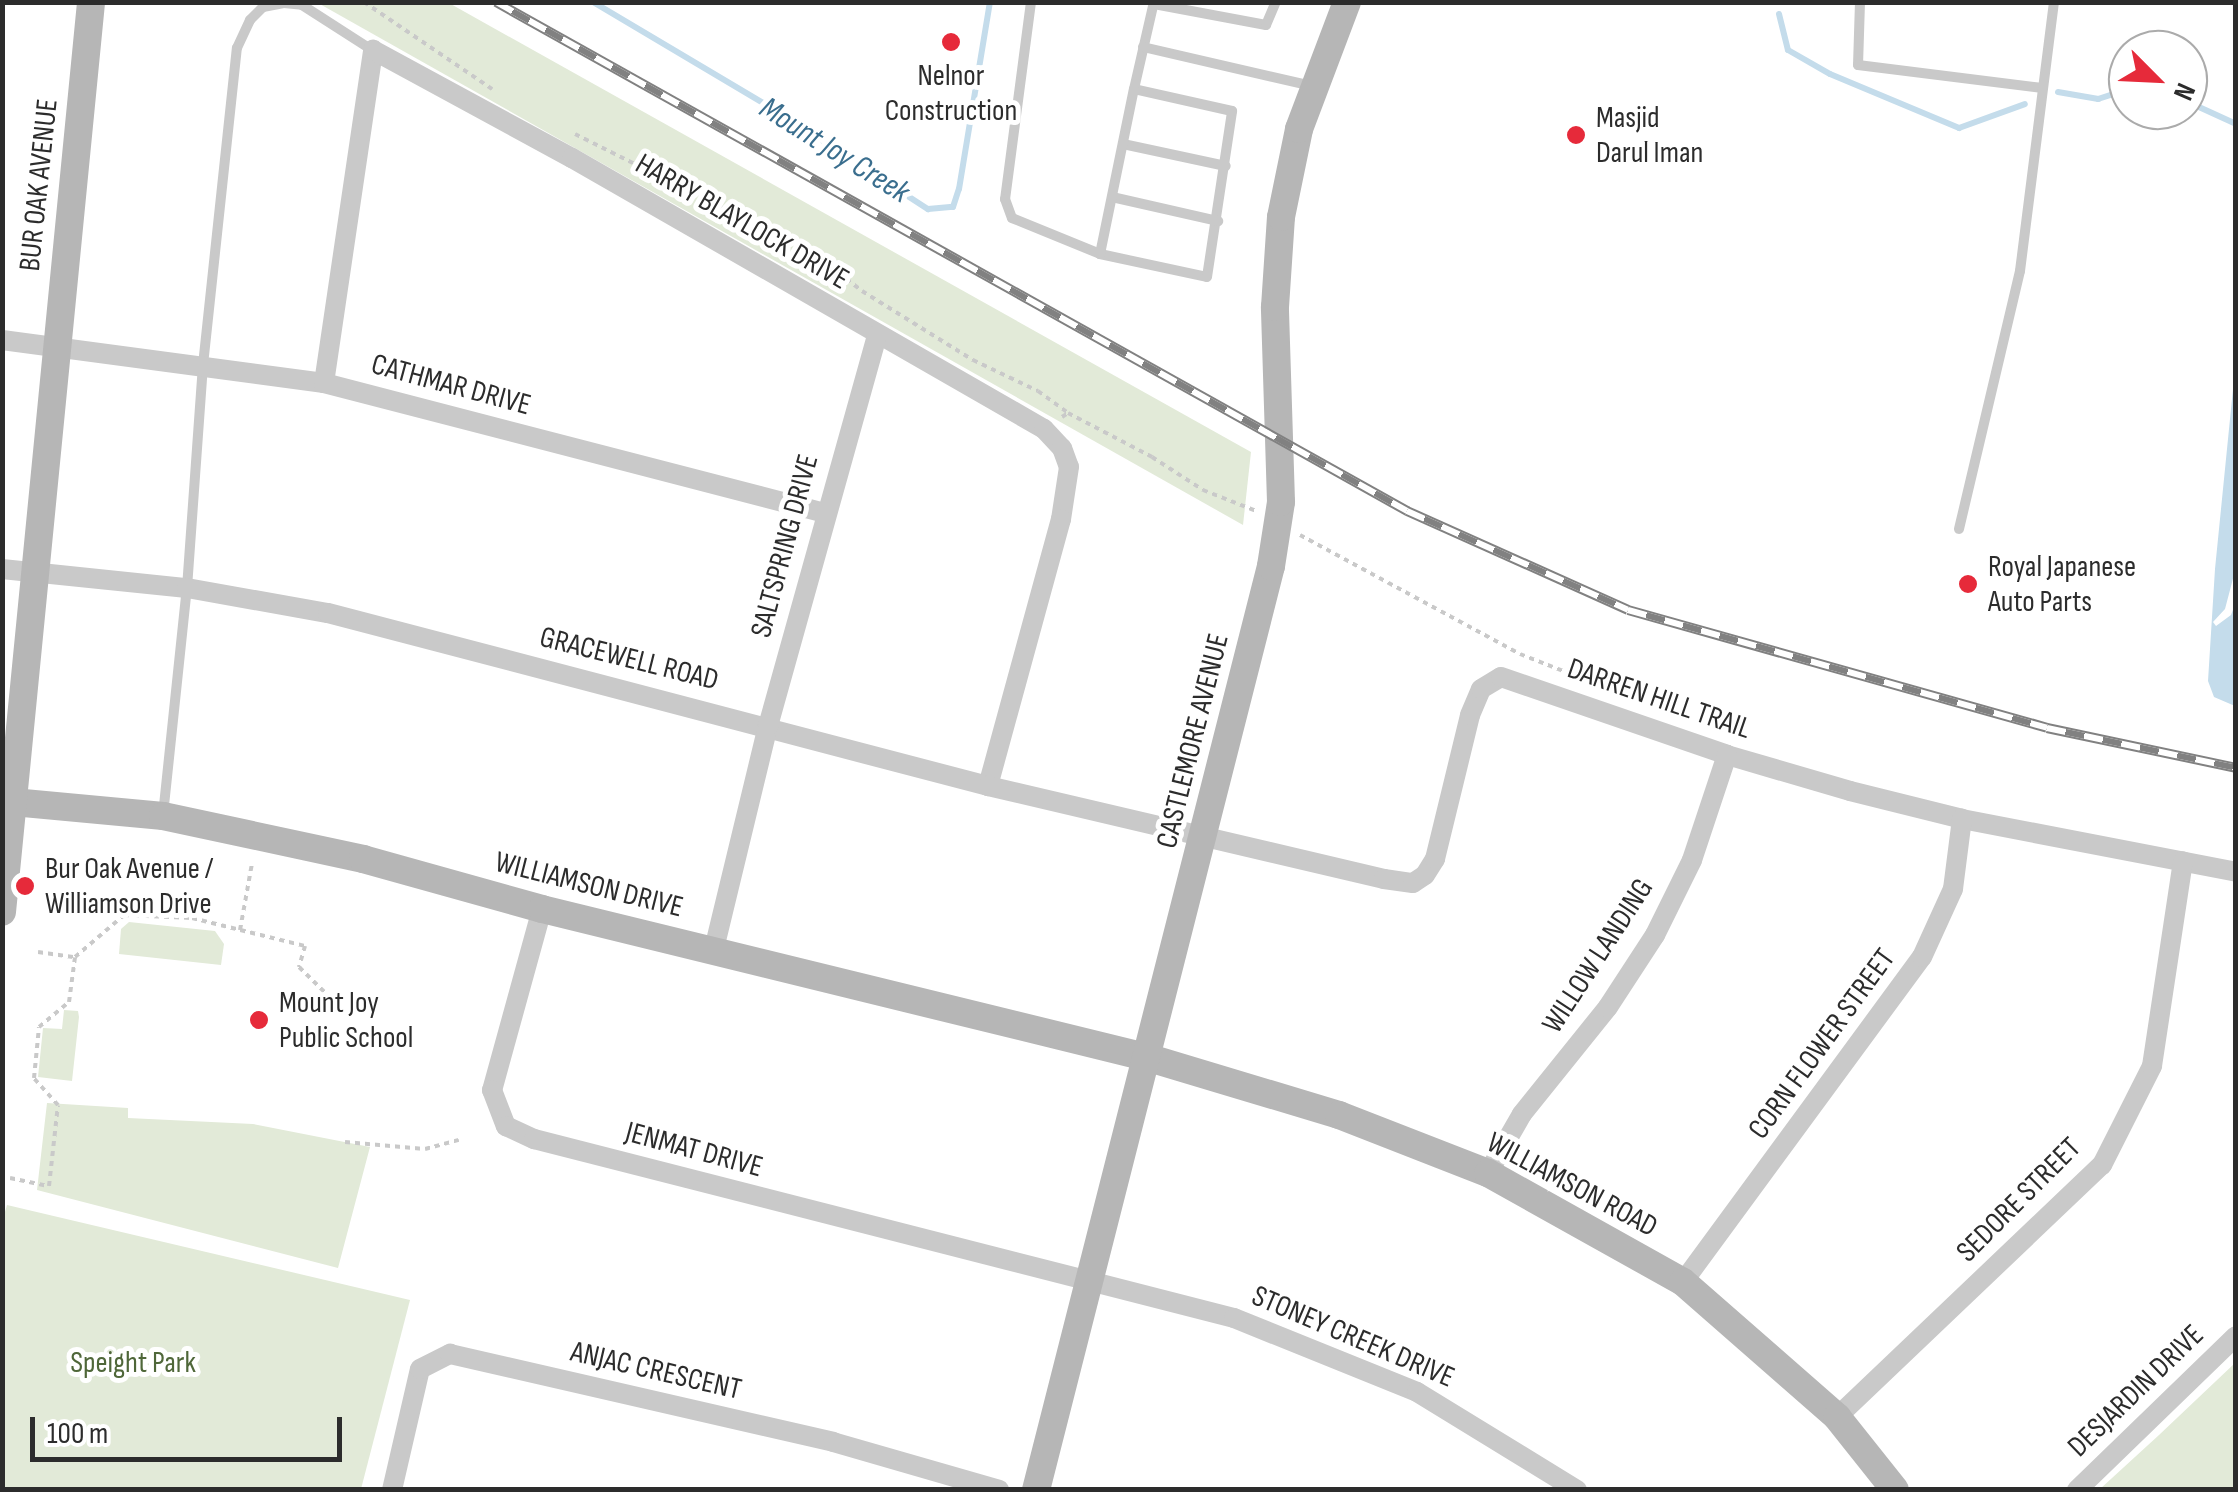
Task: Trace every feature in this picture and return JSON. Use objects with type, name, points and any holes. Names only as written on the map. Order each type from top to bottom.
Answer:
[{"type":"street","name":"BUR OAK AVENUE","points":[[2,912],[7,801],[34,573],[91,2]]},
{"type":"street","name":"CASTLEMORE AVENUE","points":[[1036,1490],[1279,524],[1278,261],[1288,173],[1312,86],[1347,2]]},
{"type":"street","name":"HARRY BLAYLOCK DRIVE","points":[[373,50],[572,158],[1044,429]]},
{"type":"street","points":[[324,383],[373,50]]},
{"type":"street","name":"SALTSPRING DRIVE","points":[[714,950],[768,726],[877,335]]},
{"type":"street","name":"CATHMAR DRIVE","points":[[2,340],[324,383],[825,512]]},
{"type":"street","points":[[988,786],[1061,519],[1069,468],[1062,448],[1044,429]]},
{"type":"street","name":"GRACEWELL ROAD","points":[[2,568],[187,588],[328,613],[988,786],[1202,837]]},
{"type":"street","name":"DARREN HILL TRAIL","points":[[1202,837],[1413,882],[1425,875],[1435,858],[1470,715],[1481,689],[1501,677],[1728,755],[1962,819],[2236,872]]},
{"type":"street","name":"WILLOW LANDING","points":[[1488,1173],[1522,1114],[1608,1007],[1655,934],[1692,860],[1728,755]]},
{"type":"street","name":"WILLIAMSON DRIVE","points":[[7,801],[163,816],[362,859],[542,909],[1146,1057]]},
{"type":"street","name":"CORN FLOWER STREET","points":[[1683,1282],[1922,957],[1953,888],[1962,819]]},
{"type":"street","name":"SEDORE STREET","points":[[1837,1417],[2102,1165],[2152,1066],[2183,861]]},
{"type":"street","name":"JENMAT DRIVE","points":[[542,909],[492,1090],[506,1126],[534,1139],[1088,1284]]},
{"type":"street","name":"WILLIAMSON ROAD","points":[[1146,1057],[1339,1115],[1488,1173],[1683,1282],[1837,1417],[1895,1490]]},
{"type":"street","name":"STONEY CREEK DRIVE","points":[[1088,1284],[1234,1318],[1366,1369],[1448,1408],[1577,1490]]},
{"type":"street","name":"DESJARDIN DRIVE","points":[[2077,1490],[2236,1336]]},
{"type":"street","name":"ANJAC CRESCENT","points":[[392,1490],[420,1369],[450,1354],[833,1442],[1000,1490]]},
{"type":"lane","points":[[1030,2],[1005,199],[1012,218],[1100,254],[1206,277],[1218,221],[1232,111],[1134,89]]},
{"type":"lane","points":[[1100,254],[1154,3],[1266,24],[1276,2]]},
{"type":"lane","points":[[1860,2],[1858,65],[2043,88]]},
{"type":"lane","points":[[1958,530],[2020,271],[2054,2]]},
{"type":"lane","points":[[163,816],[187,588],[203,365],[238,48],[250,20],[263,7],[302,5],[373,50]]},
{"type":"lane","points":[[1144,47],[1312,86]]},
{"type":"lane","points":[[1123,144],[1226,166]]},
{"type":"lane","points":[[1112,196],[1218,221]]},
{"type":"path","points":[[364,2],[498,93]]},
{"type":"path","points":[[571,133],[815,254],[862,291],[973,360],[1038,391],[1068,413],[1203,490],[1279,524],[1520,654],[1661,709]]},
{"type":"path","points":[[1044,429],[1068,413]]},
{"type":"path","points":[[1698,721],[1753,740]]},
{"type":"path","points":[[240,930],[252,863]]},
{"type":"path","points":[[10,1178],[49,1186],[58,1105],[34,1078],[38,1027],[70,1002],[74,957],[124,915],[192,918],[305,946],[300,967],[344,1011]]},
{"type":"path","points":[[38,952],[74,957]]},
{"type":"path","points":[[345,1142],[425,1149],[459,1140]]},
{"type":"green space","points":[[318,3],[449,3],[1251,452],[1243,525]]},
{"type":"green space","points":[[129,922],[215,931],[224,944],[221,965],[119,954],[121,929]]},
{"type":"green space","points":[[64,1010],[78,1011],[79,1017],[72,1081],[38,1077],[43,1028],[62,1029]]},
{"type":"green space","points":[[47,1103],[128,1108],[128,1118],[253,1124],[370,1147],[338,1268],[37,1190]]},
{"type":"green space","name":"Speight Park","points":[[7,1205],[410,1300],[361,1489],[3,1489],[2,1222]]},
{"type":"green space","points":[[2235,1363],[2235,1489],[2100,1489],[2159,1435]]},
{"type":"water","points":[[2235,369],[2235,571],[2225,609],[2213,622],[2216,626],[2231,615],[2235,604],[2235,706],[2214,697],[2208,681],[2215,569]]},
{"type":"waterway","name":"Mount Joy Creek","points":[[593,2],[783,115],[928,209],[953,207],[959,189],[990,2]]},
{"type":"waterway","name":"Mount Joy Creek","points":[[1779,14],[1788,50],[1830,74],[1959,128],[2025,104]]},
{"type":"waterway","name":"Mount Joy Creek","points":[[2058,92],[2098,99],[2108,96]]},
{"type":"waterway","name":"Mount Joy Creek","points":[[2208,111],[2236,124]]},
{"type":"railway","points":[[496,2],[1407,511],[1628,610],[2047,728],[2236,768]]},
{"type":"place","name":"Nelnor Construction","points":[[951,42]]},
{"type":"place","name":"Masjid Darul Iman","points":[[1576,135]]},
{"type":"place","name":"Royal Japanese Auto Parts","points":[[1968,584]]},
{"type":"place","name":"Bur Oak Avenue / Williamson Drive","points":[[25,886]]},
{"type":"place","name":"Mount Joy Public School","points":[[259,1020]]}]
